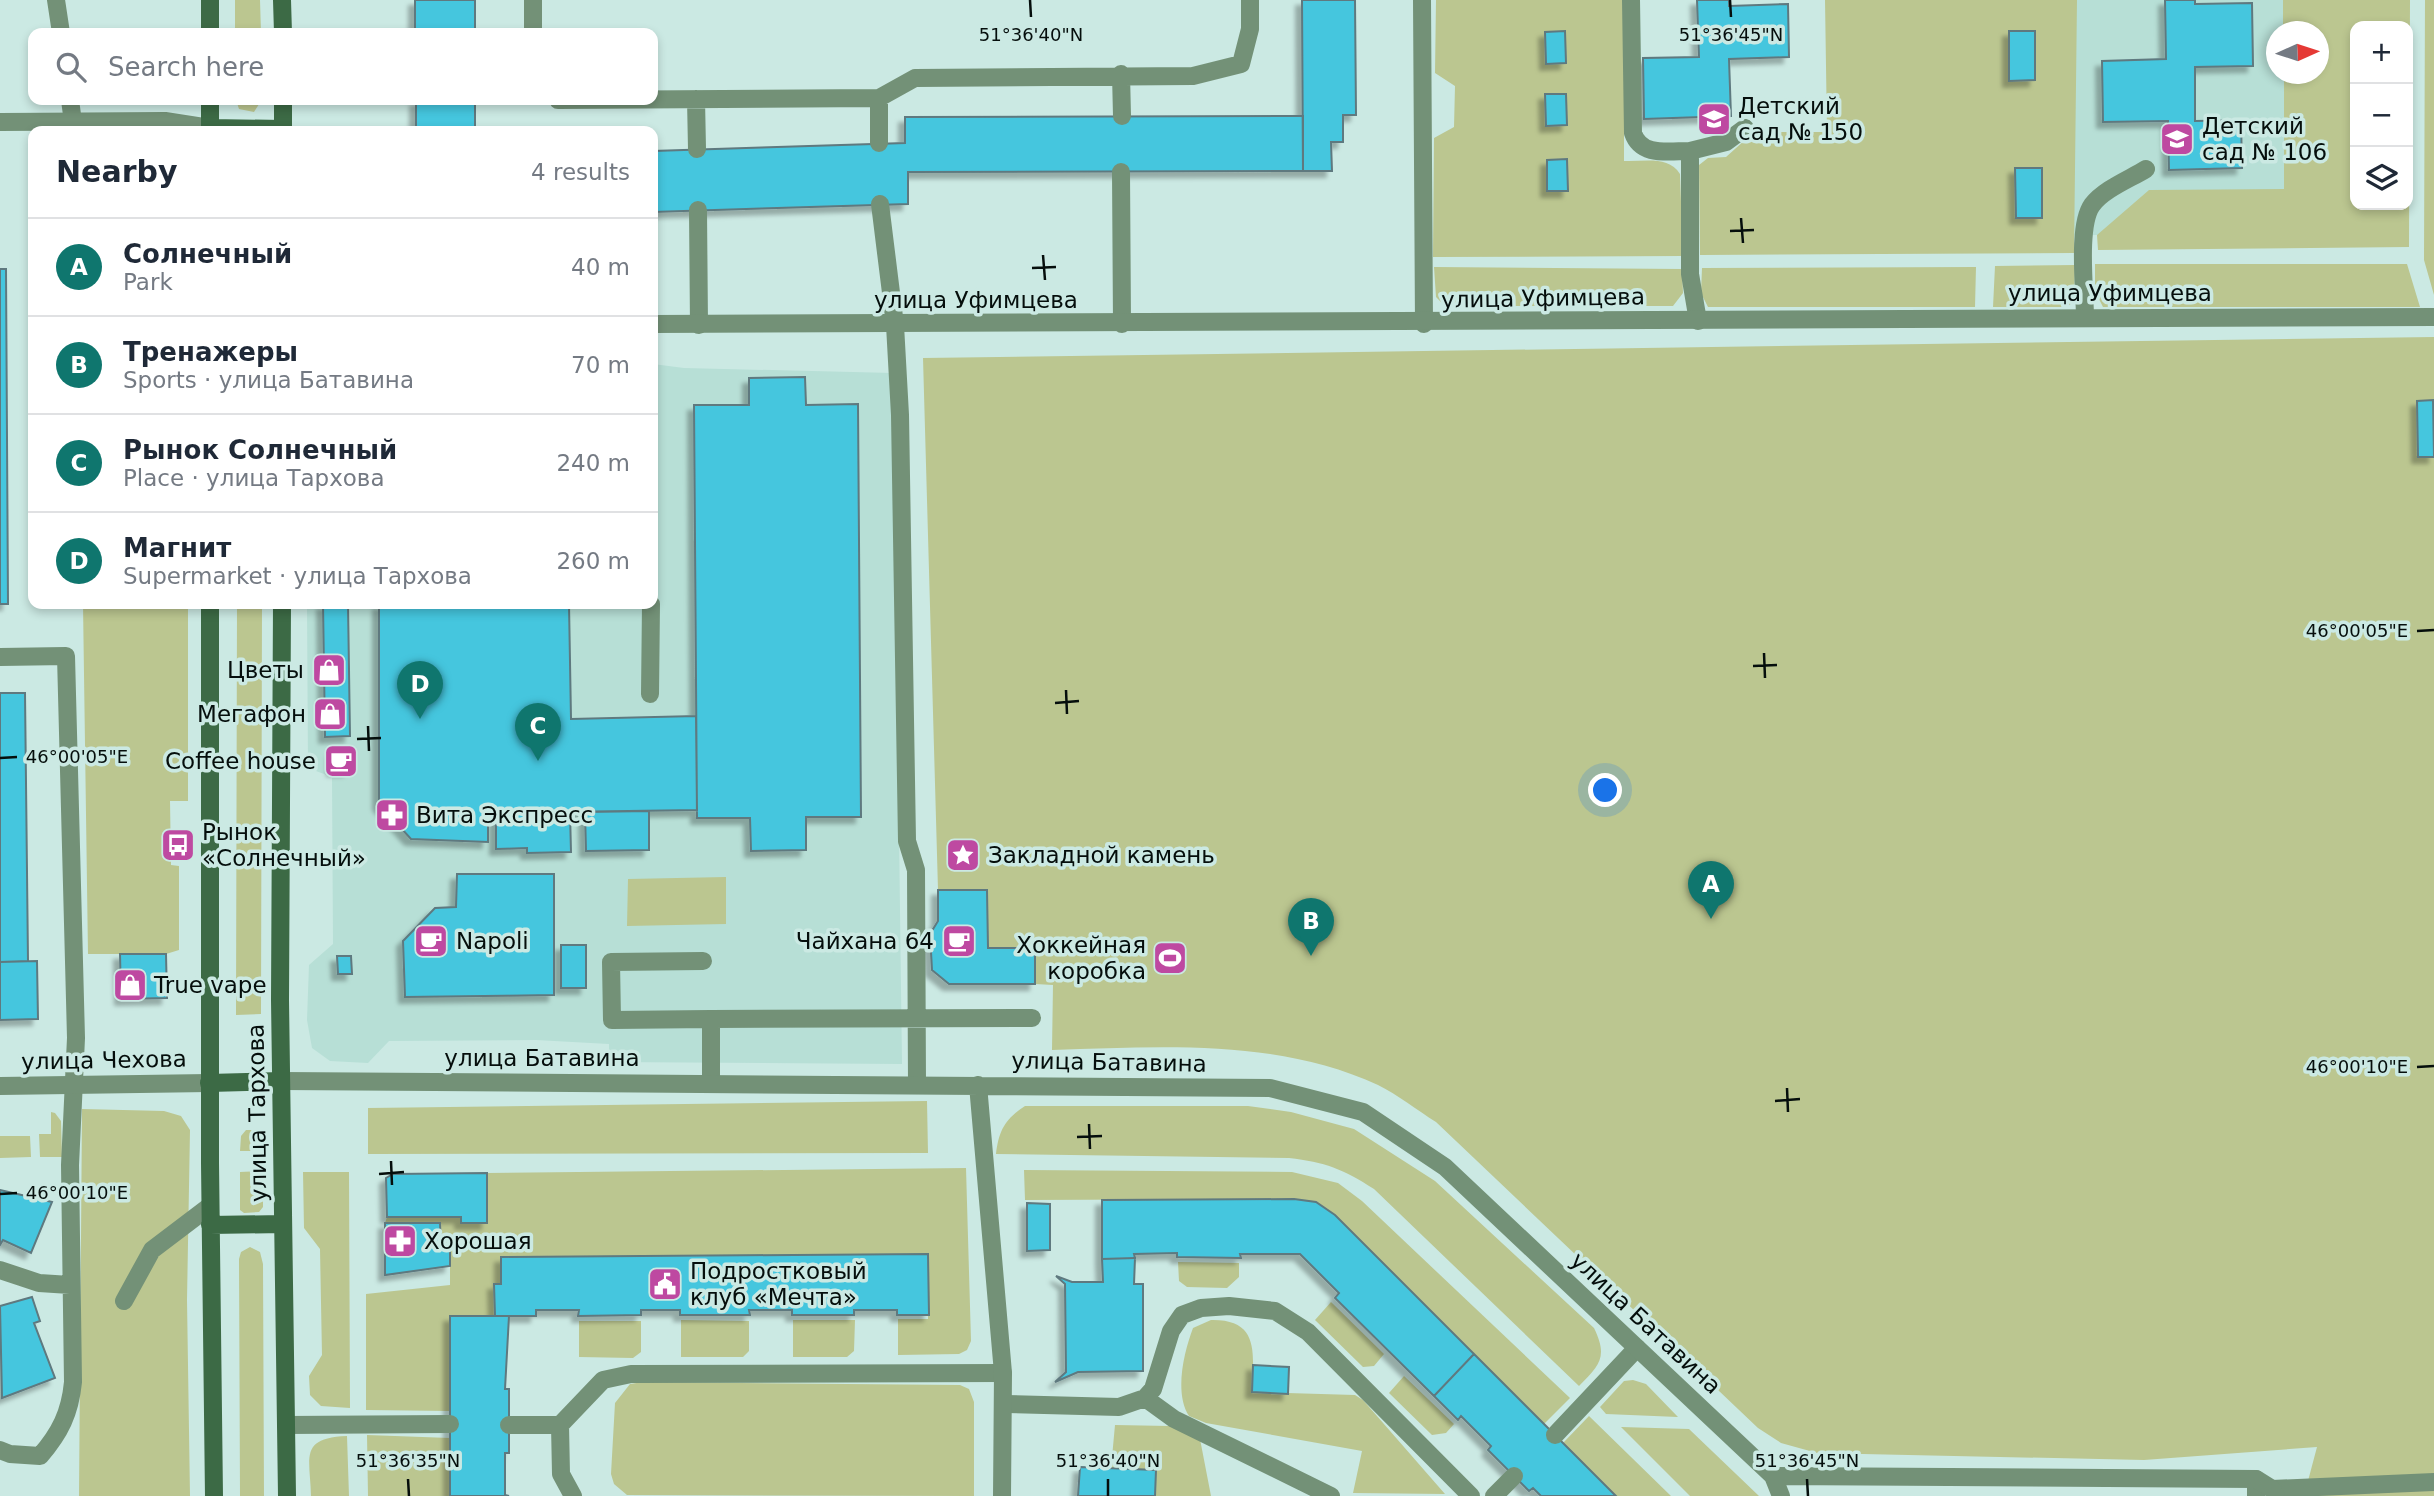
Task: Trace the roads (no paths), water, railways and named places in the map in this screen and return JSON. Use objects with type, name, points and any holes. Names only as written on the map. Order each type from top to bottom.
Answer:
[{"type":"main road","points":[[210,0],[210,28]]},
{"type":"main road","points":[[282,0],[283,28]]},
{"type":"main road","points":[[210,105],[210,126]]},
{"type":"main road","points":[[283,105],[283,126]]},
{"type":"main road","name":"улица Тархова","points":[[210,609],[209,1083],[214,1496]]},
{"type":"main road","name":"улица Тархова","points":[[282,609],[281,1081],[287,1496]]},
{"type":"main road","points":[[209,1083],[281,1081]]},
{"type":"main road","points":[[210,1225],[283,1224]]},
{"type":"street","points":[[56,0],[60,28]]},
{"type":"street","points":[[533,0],[533,28]]},
{"type":"street","points":[[658,99],[879,98],[915,78],[1121,74],[1193,76],[1241,64],[1250,29],[1251,0]]},
{"type":"street","points":[[1422,0],[1424,324]]},
{"type":"street","points":[[1631,0],[1633,133],[1636,144],[1644,150],[1690,151],[1726,142],[1745,128]]},
{"type":"street","points":[[1121,74],[1122,116]]},
{"type":"street","points":[[879,98],[879,143]]},
{"type":"street","points":[[695,99],[697,149]]},
{"type":"street","points":[[71,105],[73,122]]},
{"type":"street","points":[[0,122],[165,121],[190,126]]},
{"type":"street","points":[[1690,151],[1690,274],[1698,321]]},
{"type":"street","points":[[2085,317],[2084,258],[2089,213],[2104,195],[2146,169]]},
{"type":"street","points":[[1121,172],[1122,324]]},
{"type":"street","points":[[880,204],[895,325],[900,415],[907,841],[916,870],[917,1084]]},
{"type":"street","points":[[698,211],[699,325]]},
{"type":"street","name":"улица Уфимцева","points":[[658,324],[1424,324],[2085,317],[2434,317]]},
{"type":"street","points":[[650,694],[651,609]]},
{"type":"street","points":[[0,657],[66,656],[76,1038],[72,1085],[70,1285],[73,1382],[70,1410],[55,1439],[40,1456],[10,1454],[0,1450]]},
{"type":"street","points":[[703,961],[611,962],[612,1020],[1032,1018]]},
{"type":"street","points":[[711,1083],[712,1019]]},
{"type":"street","name":"улица Батавина","points":[[281,1081],[1270,1088],[1363,1112],[1445,1167],[1773,1476],[1781,1496]]},
{"type":"street","name":"улица Чехова","points":[[0,1086],[209,1083]]},
{"type":"street","points":[[978,1085],[1005,1404],[1002,1496]]},
{"type":"street","points":[[124,1301],[152,1250],[210,1206]]},
{"type":"street","points":[[0,1270],[39,1283],[70,1285]]},
{"type":"street","points":[[1005,1404],[1119,1407],[1145,1398],[1153,1389],[1171,1331],[1182,1315],[1201,1308],[1229,1306],[1275,1311],[1308,1332],[1471,1496]]},
{"type":"street","points":[[1555,1435],[1637,1348]]},
{"type":"street","points":[[573,1496],[561,1474],[560,1425],[603,1380],[631,1374],[1003,1373]]},
{"type":"street","points":[[1145,1398],[1174,1419],[1331,1496]]},
{"type":"street","points":[[286,1425],[450,1424]]},
{"type":"street","points":[[509,1425],[560,1425]]},
{"type":"street","points":[[1494,1496],[1514,1476]]},
{"type":"street","points":[[1773,1476],[2265,1490],[2434,1482]]},
{"type":"place","name":"Детский сад № 150","points":[[1714,119]]},
{"type":"place","name":"Детский сад № 106","points":[[2177,139]]},
{"type":"place","name":"Цветы","points":[[329,670]]},
{"type":"place","name":"Мегафон","points":[[330,714]]},
{"type":"place","name":"Магнит","points":[[420,719]]},
{"type":"place","name":"Coffee house","points":[[341,761]]},
{"type":"place","name":"Рынок Солнечный","points":[[538,761]]},
{"type":"place","name":"Вита Экспресс","points":[[392,815]]},
{"type":"place","name":"Рынок «Солнечный»","points":[[178,845]]},
{"type":"place","name":"Закладной камень","points":[[963,855]]},
{"type":"place","name":"Солнечный","points":[[1711,919]]},
{"type":"place","name":"Napoli","points":[[431,941]]},
{"type":"place","name":"Чайхана 64","points":[[959,941]]},
{"type":"place","name":"Тренажеры","points":[[1311,956]]},
{"type":"place","name":"Хоккейная коробка","points":[[1170,958]]},
{"type":"place","name":"True vape","points":[[130,985]]},
{"type":"place","name":"Хорошая","points":[[400,1241]]},
{"type":"place","name":"Подростковый клуб «Мечта»","points":[[665,1284]]}]
